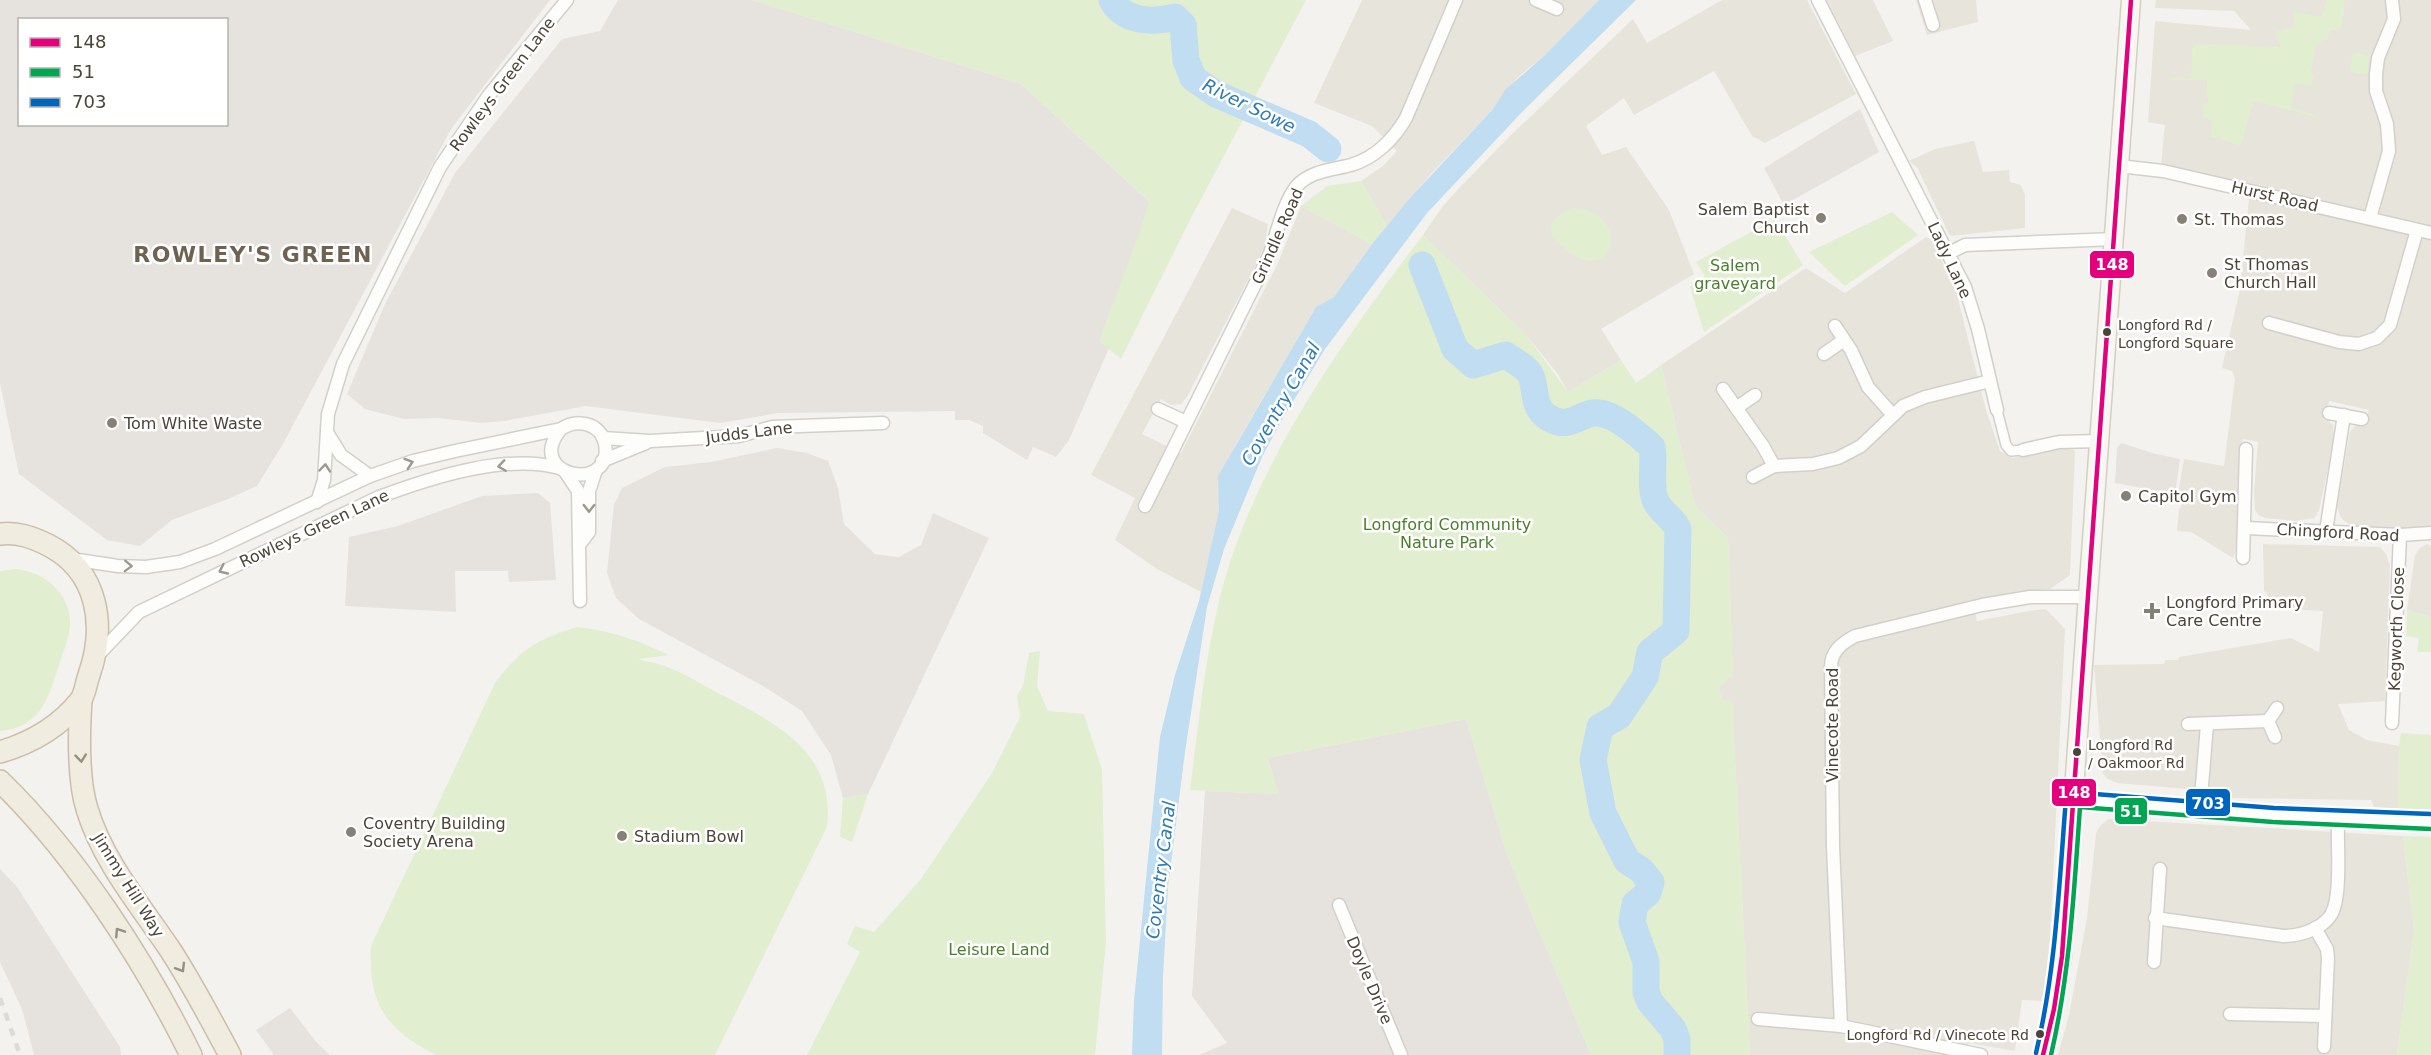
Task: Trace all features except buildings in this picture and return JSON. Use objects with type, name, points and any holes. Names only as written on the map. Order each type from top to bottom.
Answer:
[{"type":"highway","points":[[0,516],[7,534],[32,537],[70,558]]},
{"type":"highway","name":"Jimmy Hill Way","points":[[70,558],[89,584],[95,604],[98,631],[95,658],[81,700],[78,734],[86,804],[96,833],[109,859],[178,964],[230,1055]]},
{"type":"highway","points":[[0,752],[23,745],[46,732],[81,700]]},
{"type":"highway","name":"Jimmy Hill Way","points":[[0,781],[30,811],[99,901],[141,965],[191,1055]]},
{"type":"main road","points":[[2043,1055],[2054,1009],[2062,956],[2131,0]]},
{"type":"street","name":"Rowleys Green Lane","points":[[317,502],[324,480],[328,414],[332,394],[343,364],[440,167],[489,95],[567,0]]},
{"type":"street","name":"Grindle Road","points":[[1145,506],[1269,256],[1282,215],[1295,189],[1308,177],[1317,173],[1354,164],[1378,150],[1397,135],[1456,0]]},
{"type":"street","points":[[1536,0],[1557,9]]},
{"type":"street","name":"Lady Lane","points":[[1818,0],[1949,253],[1976,319],[2006,445],[2011,451],[2059,442],[2099,441]]},
{"type":"street","points":[[1925,0],[1933,25]]},
{"type":"street","points":[[2370,218],[2389,151],[2386,124],[2376,91],[2376,74],[2378,58],[2394,20],[2392,0]]},
{"type":"street","name":"Hurst Road","points":[[2119,166],[2163,171],[2431,232]]},
{"type":"street","points":[[2269,323],[2339,342],[2359,344],[2377,338],[2390,325],[2417,230]]},
{"type":"street","points":[[1949,253],[1965,245],[2115,239]]},
{"type":"street","points":[[1835,326],[1855,358],[1868,387],[1892,414]]},
{"type":"street","points":[[1824,354],[1844,340]]},
{"type":"street","points":[[1753,477],[1773,466],[1813,464],[1839,458],[1861,446],[1892,414],[1914,401],[1990,381]]},
{"type":"street","points":[[1723,389],[1763,446],[1773,466]]},
{"type":"street","points":[[1736,408],[1755,395]]},
{"type":"street","points":[[1158,409],[1186,422]]},
{"type":"street","points":[[2329,413],[2362,419]]},
{"type":"street","points":[[2326,531],[2327,510],[2344,415]]},
{"type":"street","points":[[580,544],[589,532],[589,491],[605,445],[603,438],[592,426],[585,423],[569,424],[561,429],[552,444],[552,453],[578,491],[580,601]]},
{"type":"street","name":"Judds Lane","points":[[603,438],[650,441],[739,436],[771,427],[883,423]]},
{"type":"street","name":"Rowleys Green Lane","points":[[70,558],[118,566],[146,567],[180,562],[215,549],[370,476],[445,453],[561,429]]},
{"type":"street","name":"Rowleys Green Lane","points":[[328,434],[341,455],[370,476]]},
{"type":"street","name":"Judds Lane","points":[[599,465],[650,441]]},
{"type":"street","points":[[2243,558],[2246,528],[2246,449]]},
{"type":"street","name":"Rowleys Green Lane","points":[[95,658],[139,612],[379,497],[419,482],[457,472],[515,464],[542,463],[563,470]]},
{"type":"street","points":[[563,470],[584,475],[599,465]]},
{"type":"street","name":"Chingford Road","points":[[2246,528],[2400,536],[2431,533]]},
{"type":"street","name":"Kegworth Close","points":[[2392,723],[2400,536]]},
{"type":"street","name":"Vinecote Road","points":[[1841,1026],[1833,846],[1830,667],[1830,662],[1839,645],[1855,636],[1978,606],[2031,597],[2089,597]]},
{"type":"street","points":[[2268,721],[2277,708]]},
{"type":"street","points":[[2188,724],[2268,721]]},
{"type":"street","points":[[2268,721],[2275,737]]},
{"type":"street","points":[[2200,809],[2207,725]]},
{"type":"street","points":[[2073,799],[2338,819],[2431,822]]},
{"type":"street","points":[[2155,918],[2283,936],[2295,936],[2315,928],[2334,910],[2338,819]]},
{"type":"street","points":[[2154,962],[2155,918],[2160,869]]},
{"type":"street","name":"Doyle Drive","points":[[1339,905],[1401,1055]]},
{"type":"street","points":[[2315,928],[2328,958],[2324,1047]]},
{"type":"street","points":[[2230,1014],[2325,1016]]},
{"type":"street","points":[[1758,1019],[1841,1026],[1981,1055]]},
{"type":"shaded area","points":[[0,0],[550,0],[451,129],[284,442],[257,486],[172,520],[140,546],[107,540],[19,474],[0,383]]},
{"type":"shaded area","points":[[618,0],[752,0],[1021,84],[1166,217],[1069,440],[1056,457],[1033,447],[1027,460],[983,433],[983,426],[969,420],[955,420],[955,411],[778,413],[720,423],[586,406],[482,423],[438,418],[404,419],[365,409],[347,394],[385,304],[455,173],[562,39],[600,31]]},
{"type":"shaded area","points":[[1362,0],[1599,0],[1545,55],[1518,77],[1493,109],[1431,174],[1387,226],[1361,181],[1383,166],[1397,151],[1372,126],[1314,103]]},
{"type":"shaded area","points":[[1722,0],[1807,0],[1856,94],[1765,143],[1752,136],[1714,71],[1634,115],[1624,98],[1586,126],[1602,155],[1626,147],[1669,210],[1694,274],[1601,329],[1621,360],[1568,392],[1557,373],[1527,336],[1423,235],[1442,207],[1462,185],[1633,19],[1647,43]]},
{"type":"shaded area","points":[[1827,0],[1873,0],[1893,41],[1855,56]]},
{"type":"shaded area","points":[[1916,0],[1976,0],[1978,22],[1927,35]]},
{"type":"shaded area","points":[[2156,0],[2431,0],[2431,526],[2406,529],[2351,526],[2341,518],[2337,507],[2350,432],[2356,425],[2364,425],[2369,410],[2329,401],[2325,417],[2333,425],[2334,439],[2319,511],[2314,518],[2295,521],[2265,518],[2258,515],[2255,510],[2254,492],[2258,442],[2243,439],[2238,494],[2237,548],[2233,558],[2191,532],[2177,531],[2179,510],[2186,496],[2178,494],[2184,459],[2224,466],[2235,378],[2232,371],[2222,368],[2240,289],[2249,198],[2246,184],[2161,165],[2165,125],[2148,122],[2155,21],[2251,30],[2234,11],[2155,8]]},
{"type":"shaded area","points":[[1860,109],[1879,152],[1784,205],[1764,168]]},
{"type":"shaded area","points":[[1974,141],[1983,172],[2009,170],[2010,182],[2021,185],[2025,195],[2025,228],[1951,236],[1949,234],[1917,167],[1909,161],[1935,149]]},
{"type":"shaded area","points":[[1301,206],[1372,244],[1334,297],[1316,307],[1235,446],[1219,498],[1219,510],[1201,592],[1157,569],[1115,540],[1135,498],[1091,475],[1232,208],[1268,224],[1264,249],[1187,397],[1181,404],[1171,405],[1161,399],[1142,434],[1181,453],[1278,263]]},
{"type":"shaded area","points":[[1926,237],[1932,240],[1956,291],[1986,410],[2000,451],[2013,458],[2056,447],[2075,452],[2070,575],[2050,589],[2023,591],[1973,600],[1977,621],[2046,609],[2065,629],[2049,960],[2043,1001],[2022,1000],[2015,1051],[1969,1043],[1966,1055],[1750,1055],[1732,700],[1723,700],[1718,688],[1733,675],[1728,538],[1695,506],[1661,365],[1806,268],[1845,293]]},
{"type":"shaded area","points":[[2121,443],[2180,459],[2175,494],[2115,483],[2117,448]]},
{"type":"shaded area","points":[[777,448],[807,453],[828,461],[838,488],[844,524],[875,554],[899,557],[921,545],[933,513],[989,538],[868,794],[843,798],[831,755],[802,711],[763,686],[639,619],[616,598],[607,573],[614,505],[622,488],[665,467],[711,462]]},
{"type":"shaded area","points":[[538,493],[550,503],[556,580],[509,582],[508,571],[455,571],[456,612],[345,606],[349,537],[398,526],[482,496]]},
{"type":"shaded area","points":[[2263,544],[2380,547],[2386,554],[2390,566],[2385,701],[2338,704],[2349,730],[2367,740],[2399,746],[2398,809],[2374,807],[2371,800],[2227,798],[2187,789],[2117,783],[2103,774],[2094,665],[2164,664],[2165,660],[2178,660],[2179,657],[2291,638],[2319,652],[2323,611],[2286,609],[2269,603],[2267,593],[2264,591]]},
{"type":"shaded area","points":[[2427,544],[2431,546],[2431,617],[2407,610],[2415,555]]},
{"type":"shaded area","points":[[1466,719],[1507,855],[1591,1055],[1199,1055],[1227,1043],[1192,996],[1205,791],[1278,794],[1268,758]]},
{"type":"shaded area","points":[[2108,819],[2403,836],[2414,930],[2397,1055],[2058,1055],[2069,1015],[2087,918],[2096,834],[2099,827]]},
{"type":"shaded area","points":[[0,869],[17,887],[120,1047],[121,1055],[34,1055],[22,1009],[0,962]]},
{"type":"shaded area","points":[[290,1008],[317,1043],[330,1055],[274,1055],[256,1030]]},
{"type":"green space","points":[[752,0],[1306,0],[1188,224],[1121,359],[1099,341],[1149,201],[1021,84]]},
{"type":"green space","points":[[2326,0],[2345,0],[2341,30],[2330,30],[2327,40],[2316,45],[2311,86],[2295,84],[2291,108],[2316,115],[2316,117],[2253,101],[2241,146],[2220,137],[2211,137],[2212,120],[2203,118],[2202,105],[2209,102],[2206,94],[2207,80],[2172,80],[2173,78],[2191,78],[2193,44],[2281,47],[2274,32],[2294,27],[2293,12],[2322,17]]},
{"type":"green space","points":[[2354,52],[2369,56],[2367,75],[2349,71]]},
{"type":"green space","points":[[1361,181],[1387,226],[1372,244],[1301,206],[1327,186]]},
{"type":"green space","points":[[1574,208],[1594,213],[1606,223],[1611,236],[1609,249],[1602,258],[1589,261],[1573,255],[1552,236],[1553,221],[1560,214]]},
{"type":"green space","name":"Salem graveyard","points":[[1892,212],[1918,235],[1845,286],[1809,252]]},
{"type":"green space","name":"Salem graveyard","points":[[1775,219],[1803,265],[1704,332],[1690,287],[1705,276],[1696,262]]},
{"type":"green space","name":"Longford Community Nature Park","points":[[1423,235],[1527,336],[1568,392],[1621,360],[1636,383],[1661,365],[1695,506],[1728,538],[1733,675],[1718,688],[1723,700],[1732,700],[1750,1055],[1591,1055],[1507,855],[1466,719],[1268,758],[1279,794],[1190,790],[1213,629],[1232,557],[1251,508],[1301,411],[1361,319]]},
{"type":"green space","points":[[15,569],[36,575],[54,586],[66,603],[70,625],[55,677],[41,709],[25,724],[0,731],[0,571]]},
{"type":"green space","points":[[2407,610],[2431,617],[2431,652],[2417,652],[2419,638],[2406,636]]},
{"type":"green space","name":"Stadium Bowl","points":[[577,627],[624,637],[669,655],[638,659],[681,673],[767,719],[785,732],[813,762],[822,780],[827,802],[827,827],[715,1055],[436,1055],[404,1035],[383,1012],[373,983],[371,946],[495,683],[530,647],[551,636]]},
{"type":"green space","name":"Leisure Land","points":[[1040,651],[1037,686],[1048,711],[1084,714],[1102,770],[1106,942],[1095,1055],[807,1055],[860,952],[847,944],[855,926],[874,932],[921,879],[992,773],[1020,717],[1017,696],[1023,686],[1029,653]]},
{"type":"green space","points":[[2401,733],[2431,735],[2431,811],[2398,809]]},
{"type":"green space","points":[[868,794],[852,842],[840,837],[843,798]]},
{"type":"green space","points":[[2403,836],[2431,837],[2431,1055],[2397,1055],[2414,930]]},
{"type":"water","name":"Coventry Canal","points":[[1599,0],[1636,0],[1524,110],[1427,213],[1325,349],[1262,457],[1224,549],[1207,607],[1168,887],[1163,976],[1162,1055],[1132,1055],[1134,1001],[1160,737],[1175,675],[1199,601],[1219,510],[1218,476],[1316,307],[1334,297],[1372,244],[1410,198],[1493,109],[1505,90],[1545,55]]},
{"type":"waterway","name":"River Sowe","points":[[1112,0],[1117,7],[1131,17],[1149,20],[1175,17],[1183,25],[1186,60],[1193,78],[1216,94],[1309,134],[1328,149]]},
{"type":"waterway","name":"River Sowe","points":[[1422,265],[1455,349],[1473,365],[1506,355],[1529,373],[1537,405],[1549,418],[1570,422],[1592,413],[1613,417],[1652,447],[1654,496],[1658,506],[1678,529],[1676,631],[1650,652],[1645,677],[1619,716],[1600,727],[1593,760],[1603,813],[1627,861],[1641,870],[1651,882],[1648,893],[1635,904],[1632,922],[1646,962],[1646,992],[1650,1002],[1673,1029],[1677,1039],[1677,1055]]},
{"type":"railway","points":[[0,998],[20,1055]]},
{"type":"transit line","name":"148","points":[[2043,1055],[2054,1009],[2062,956],[2131,0]]},
{"type":"transit line","name":"703","points":[[2036,1053],[2048,990],[2059,895],[2066,798],[2069,792],[2274,808],[2431,814]]},
{"type":"transit line","name":"51","points":[[2051,1055],[2067,963],[2080,807],[2273,822],[2431,829]]},
{"type":"place","name":"Salem Baptist Church","points":[[1821,218]]},
{"type":"place","name":"St. Thomas","points":[[2182,219]]},
{"type":"place","name":"St Thomas Church Hall","points":[[2212,273]]},
{"type":"place","name":"Longford Rd / Longford Square","points":[[2107,332]]},
{"type":"place","name":"Tom White Waste","points":[[112,423]]},
{"type":"place","name":"Capitol Gym","points":[[2126,496]]},
{"type":"place","name":"Longford Primary Care Centre","points":[[2152,611]]},
{"type":"place","name":"Longford Rd / Oakmoor Rd","points":[[2077,752]]},
{"type":"place","name":"Coventry Building Society Arena","points":[[351,832]]},
{"type":"place","name":"Stadium Bowl","points":[[622,836]]},
{"type":"place","name":"Longford Rd / Vinecote Rd","points":[[2040,1034]]},
{"type":"district","name":"ROWLEY'S GREEN","points":[[253,254]]}]
